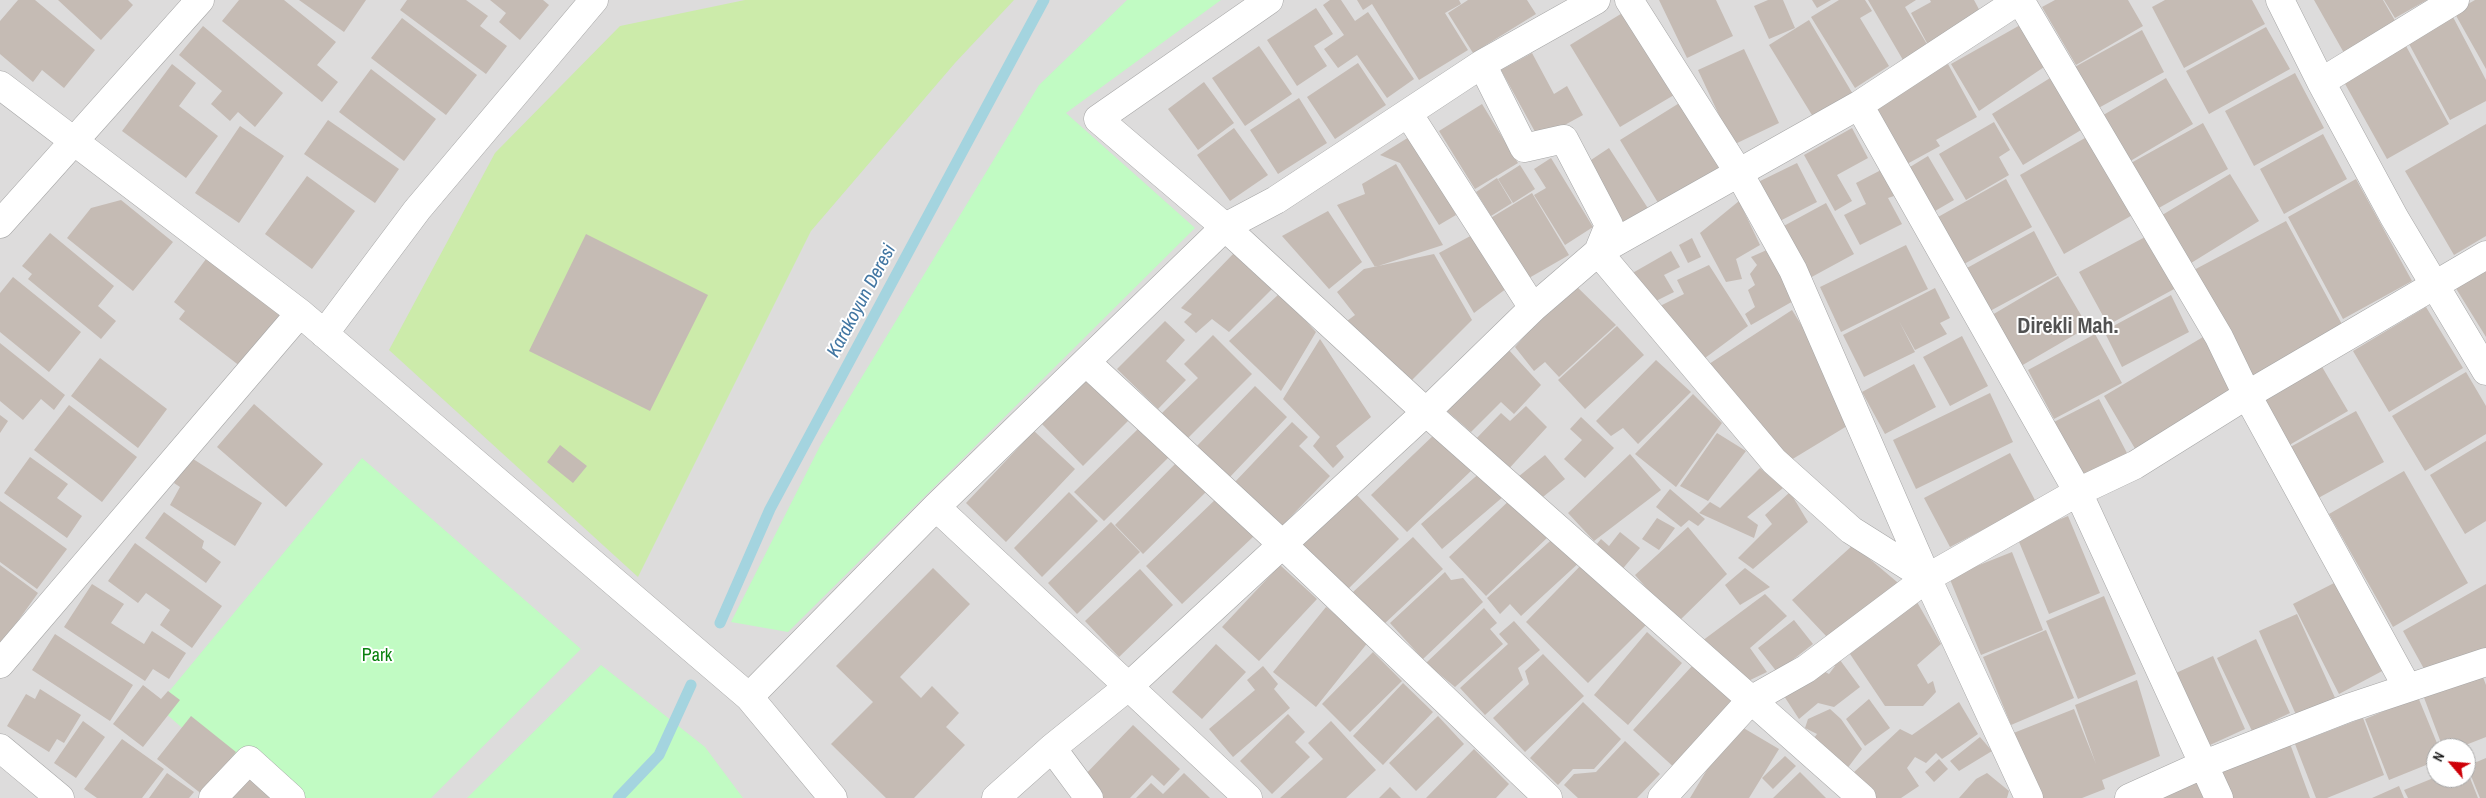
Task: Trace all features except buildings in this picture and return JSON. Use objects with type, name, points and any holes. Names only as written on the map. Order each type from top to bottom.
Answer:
[{"type":"street","points":[[0,224],[75,143],[200,0]]},
{"type":"street","points":[[324,334],[417,210],[594,0]]},
{"type":"street","points":[[1269,0],[1098,119],[1225,227],[1426,412],[1862,798]]},
{"type":"street","points":[[749,697],[936,507],[1087,363],[1225,227],[1276,200],[1482,64],[1596,0]]},
{"type":"street","points":[[1629,0],[1740,173],[1793,270],[1928,578],[2028,798]]},
{"type":"street","points":[[996,798],[1052,748],[1129,686],[1426,412],[1532,308],[1598,252],[1859,105],[2019,0],[2219,337],[2247,396],[2407,687]]},
{"type":"street","points":[[2280,0],[2321,82],[2394,217],[2486,371]]},
{"type":"street","points":[[2321,82],[2455,0]]},
{"type":"street","points":[[1482,64],[1524,148],[1564,139],[1609,225],[1598,252]]},
{"type":"street","points":[[0,84],[300,313],[749,697],[833,798]]},
{"type":"street","points":[[1859,105],[2078,492],[2202,765],[2219,798]]},
{"type":"street","points":[[1408,113],[1532,308]]},
{"type":"street","points":[[1598,252],[1774,461],[1851,530],[1928,578]]},
{"type":"street","points":[[1662,798],[1751,700],[1806,669],[1928,578],[2078,492],[2135,465],[2247,396],[2486,255]]},
{"type":"street","points":[[0,664],[300,313]]},
{"type":"street","points":[[1087,363],[1283,545],[1548,798]]},
{"type":"street","points":[[936,507],[1248,798]]},
{"type":"street","points":[[2129,798],[2202,765],[2407,687],[2486,662]]},
{"type":"street","points":[[0,748],[60,798]]},
{"type":"street","points":[[1052,748],[1089,798]]},
{"type":"street","points":[[213,798],[249,760],[291,798]]},
{"type":"shaded area","points":[[0,0],[2486,0],[2486,798],[0,798]]},
{"type":"green space","points":[[745,0],[1014,0],[955,63],[811,231],[638,577],[389,350],[495,153],[620,26]]},
{"type":"green space","points":[[1127,0],[1221,0],[1066,113],[1195,228],[788,632],[731,622],[820,446],[1039,85]]},
{"type":"green space","name":"Park","points":[[362,458],[581,649],[431,798],[263,798],[157,706]]},
{"type":"green space","points":[[601,665],[705,747],[743,798],[467,798]]},
{"type":"waterway","name":"Karakoyun Deresi","points":[[720,623],[770,509],[1044,0]]},
{"type":"waterway","name":"Karakoyun Deresi","points":[[618,798],[659,755],[691,685]]},
{"type":"district","name":"Direkli Mah.","points":[[2068,327]]}]
